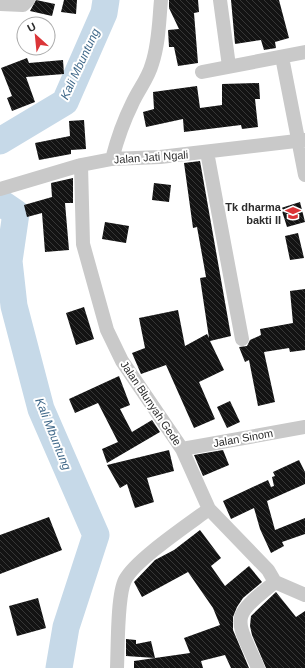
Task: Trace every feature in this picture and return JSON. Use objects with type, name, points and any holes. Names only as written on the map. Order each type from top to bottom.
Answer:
[{"type":"street","points":[[0,4],[22,6],[28,0]]},
{"type":"street","points":[[112,159],[121,128],[132,102],[147,78],[153,63],[157,47],[161,0]]},
{"type":"street","points":[[220,0],[229,66]]},
{"type":"street","points":[[202,72],[305,52]]},
{"type":"street","points":[[282,57],[301,140],[305,175]]},
{"type":"street","name":"Jalan Jati Ngali","points":[[3,188],[80,165],[112,159],[160,157],[301,140]]},
{"type":"street","points":[[207,152],[242,339]]},
{"type":"street","name":"Jalan Blunyah Gede","points":[[80,165],[83,244],[107,330],[122,361],[182,449],[209,509],[268,570],[275,582]]},
{"type":"street","name":"Jalan Sinom","points":[[182,449],[305,427]]},
{"type":"street","points":[[117,668],[121,594],[124,581],[130,571],[209,509]]},
{"type":"street","points":[[258,668],[241,629],[240,621],[242,611],[250,602],[275,582],[305,595]]},
{"type":"building","points":[[36,0],[55,4],[52,16],[30,11]]},
{"type":"building","points":[[64,0],[77,0],[76,14],[61,12]]},
{"type":"building","points":[[169,0],[198,0],[199,12],[194,13],[198,63],[178,66],[174,47],[169,47],[168,30],[179,29],[169,8]]},
{"type":"building","points":[[231,0],[279,0],[289,38],[275,42],[276,48],[264,50],[261,40],[235,44]]},
{"type":"building","points":[[27,58],[29,63],[63,60],[64,74],[26,77],[35,102],[12,111],[7,98],[12,96],[1,68]]},
{"type":"building","points":[[259,83],[260,99],[255,99],[258,127],[242,129],[241,125],[184,132],[183,119],[146,127],[143,112],[154,109],[153,92],[197,86],[200,108],[222,105],[222,84]]},
{"type":"building","points":[[84,120],[86,149],[71,150],[71,154],[39,160],[35,143],[70,136],[69,121]]},
{"type":"building","points":[[200,161],[231,336],[210,341],[224,370],[199,382],[215,419],[194,428],[166,365],[141,374],[132,353],[145,348],[139,318],[178,310],[185,346],[207,334],[209,338],[200,278],[206,277],[197,227],[193,228],[184,163]]},
{"type":"building","points":[[73,178],[73,203],[65,203],[69,250],[45,252],[42,213],[27,217],[24,205],[52,197],[51,183]]},
{"type":"building","points":[[154,183],[171,185],[169,202],[152,200]]},
{"type":"building","name":"Tk dharma bakti II","points":[[300,202],[305,222],[287,227],[281,208]]},
{"type":"building","points":[[105,222],[129,226],[126,243],[102,239]]},
{"type":"building","points":[[298,233],[304,258],[290,260],[285,236]]},
{"type":"building","points":[[305,289],[305,350],[290,352],[289,348],[264,352],[275,402],[258,406],[249,360],[245,362],[239,347],[247,346],[250,340],[261,335],[260,329],[293,323],[290,291]]},
{"type":"building","points":[[84,307],[94,339],[76,345],[66,313]]},
{"type":"building","points":[[119,376],[130,405],[120,409],[132,432],[152,420],[160,432],[107,463],[102,449],[118,442],[98,403],[75,413],[69,399]]},
{"type":"building","points":[[230,401],[240,422],[227,428],[217,407]]},
{"type":"building","points":[[169,450],[174,471],[147,478],[154,502],[135,508],[127,484],[120,488],[107,465]]},
{"type":"building","points":[[223,450],[229,465],[203,476],[194,455]]},
{"type":"building","points":[[299,460],[305,472],[305,484],[267,501],[275,530],[305,518],[305,534],[282,542],[284,546],[271,553],[260,529],[254,508],[231,519],[223,501],[268,480],[271,487],[274,486],[272,477],[275,476],[273,472]]},
{"type":"building","points":[[49,517],[62,550],[0,574],[0,535]]},
{"type":"building","points":[[200,530],[221,558],[211,566],[225,586],[249,566],[262,582],[243,598],[233,617],[233,630],[249,668],[231,668],[225,655],[201,661],[203,668],[134,668],[134,661],[190,653],[184,638],[220,625],[213,608],[188,572],[142,597],[134,582],[155,560],[174,550]]},
{"type":"building","points":[[276,592],[296,617],[305,611],[305,668],[266,668],[252,635],[250,626],[251,616]]},
{"type":"building","points":[[38,598],[46,628],[17,636],[9,606]]},
{"type":"building","points":[[126,639],[136,640],[136,644],[151,641],[155,658],[126,656]]},
{"type":"waterway","name":"Kali Mbuntung","points":[[0,141],[65,102],[104,13],[106,0]]},
{"type":"waterway","name":"Kali Mbuntung","points":[[0,202],[16,213],[9,261],[14,306],[41,409],[96,535],[66,627],[59,668]]},
{"type":"place","name":"Tk dharma bakti II","points":[[293,213]]}]
